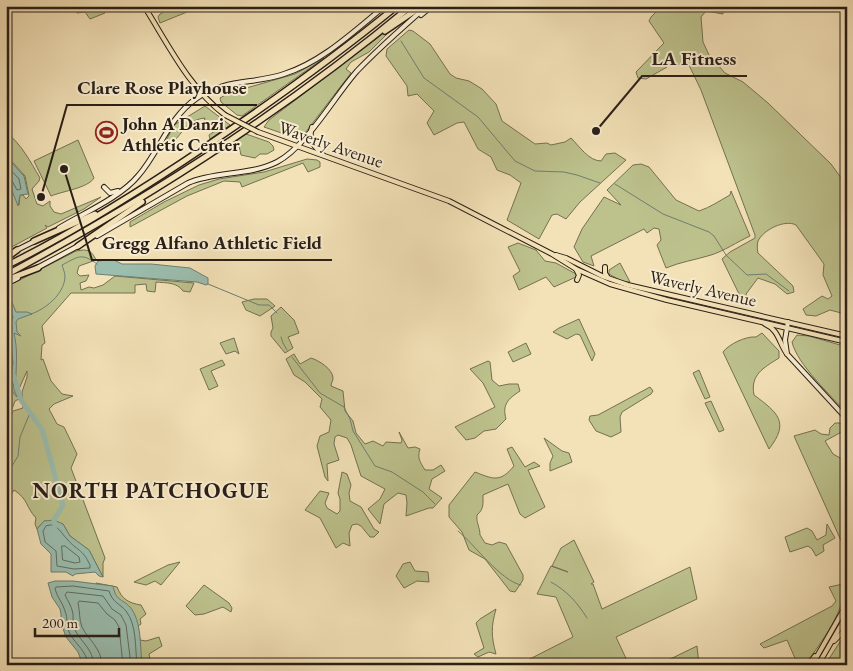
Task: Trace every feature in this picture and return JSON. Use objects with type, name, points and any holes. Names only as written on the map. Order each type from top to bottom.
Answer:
[{"type":"highway","points":[[6,274],[74,238],[134,203],[178,174],[264,117],[411,6]]},
{"type":"highway","points":[[363,44],[422,6]]},
{"type":"highway","points":[[6,266],[121,202],[273,101],[395,8]]},
{"type":"highway","points":[[78,246],[178,174]]},
{"type":"highway","points":[[34,241],[121,202]]},
{"type":"highway","points":[[6,257],[17,250]]},
{"type":"highway","points":[[6,282],[38,268]]},
{"type":"main road","name":"Waverly Avenue","points":[[144,6],[188,77],[202,94],[226,115],[250,129],[449,201],[552,254],[576,269],[610,284],[639,293],[847,342]]},
{"type":"main road","points":[[17,250],[127,188],[145,168],[177,116],[188,104],[202,94],[226,84],[272,77],[304,66],[326,52],[384,6]]},
{"type":"main road","points":[[38,268],[188,182],[262,168],[282,159],[297,146],[358,71],[427,6]]},
{"type":"main road","points":[[410,21],[432,6]]},
{"type":"main road","points":[[312,127],[310,142],[325,156]]},
{"type":"main road","points":[[107,200],[104,187],[112,193],[127,188]]},
{"type":"main road","name":"Waverly Avenue","points":[[552,254],[566,258],[610,279],[648,290],[847,336]]},
{"type":"main road","points":[[606,267],[605,274],[610,279]]},
{"type":"main road","points":[[576,269],[579,275],[577,280]]},
{"type":"main road","points":[[756,320],[774,329],[782,347],[847,419]]},
{"type":"main road","points":[[788,322],[785,342],[788,354]]},
{"type":"main road","points":[[812,665],[847,604]]},
{"type":"main road","points":[[818,664],[847,615]]},
{"type":"main road","points":[[826,651],[847,628]]},
{"type":"main road","points":[[808,665],[824,644]]},
{"type":"green space","points":[[74,6],[90,6],[94,12],[103,7],[105,13],[90,19],[85,12],[77,13]]},
{"type":"green space","points":[[175,6],[185,6],[187,12],[160,23],[158,17],[160,14]]},
{"type":"green space","points":[[659,6],[723,6],[723,14],[706,11],[701,17],[703,42],[709,55],[725,73],[743,82],[768,103],[831,164],[847,186],[847,318],[845,314],[830,310],[816,316],[806,315],[803,309],[822,296],[828,299],[832,296],[823,275],[824,264],[796,225],[786,223],[764,233],[758,241],[757,248],[758,253],[793,286],[794,292],[787,294],[775,284],[758,278],[746,294],[747,302],[741,298],[722,259],[730,252],[755,238],[755,235],[701,90],[688,63],[674,65],[667,63],[667,67],[646,79],[638,78],[636,72],[664,43],[649,21],[659,9]]},
{"type":"green space","points":[[409,30],[430,44],[450,74],[456,78],[469,81],[482,89],[496,104],[502,121],[535,144],[547,143],[551,145],[565,142],[571,138],[592,159],[601,161],[606,154],[615,153],[626,160],[580,202],[566,219],[557,214],[552,215],[539,239],[507,220],[521,183],[510,175],[497,170],[491,157],[478,149],[464,122],[457,123],[434,135],[427,123],[434,111],[417,94],[408,96],[407,86],[386,56],[387,49]]},
{"type":"green space","points":[[385,32],[387,34],[369,52],[351,62],[346,69],[351,73],[305,133],[296,138],[264,127],[269,120]]},
{"type":"green space","points":[[324,58],[242,116],[237,115],[221,102],[220,98],[229,93],[295,74]]},
{"type":"green space","points":[[205,106],[230,125],[210,139],[209,135],[216,128],[213,125],[207,126],[203,124],[205,118],[197,120],[186,127],[168,147],[161,151],[174,125]]},
{"type":"green space","points":[[6,132],[21,148],[40,178],[32,189],[37,204],[43,206],[50,201],[50,206],[54,212],[61,214],[101,197],[84,209],[48,227],[45,225],[47,228],[6,250],[6,185],[8,183],[19,205],[20,195],[23,195],[26,199],[29,196],[25,176],[6,155]]},
{"type":"green space","points":[[246,134],[269,142],[274,150],[267,154],[260,154],[255,158],[241,155],[239,146],[225,149]]},
{"type":"green space","points":[[78,140],[94,178],[81,187],[51,196],[34,161]]},
{"type":"green space","points":[[307,159],[317,160],[320,162],[320,167],[308,172],[303,163],[242,187],[240,182],[224,181],[187,196],[130,227],[130,222],[164,202],[199,185],[219,179],[264,172]]},
{"type":"green space","points":[[641,164],[649,167],[676,200],[699,211],[730,195],[731,191],[750,236],[716,253],[666,268],[657,245],[661,240],[659,229],[654,228],[647,233],[644,229],[591,256],[594,266],[583,262],[574,247],[582,229],[604,197],[621,205],[607,190],[633,165]]},
{"type":"green space","points":[[518,243],[536,250],[545,261],[556,263],[576,274],[576,277],[554,287],[546,277],[519,290],[513,276],[520,271],[508,247]]},
{"type":"green space","points":[[83,250],[91,253],[96,260],[79,266],[77,273],[80,276],[89,275],[86,281],[80,283],[81,290],[103,285],[115,276],[194,283],[190,292],[183,291],[174,284],[156,282],[155,292],[147,291],[146,284],[135,285],[135,293],[71,293],[42,326],[45,343],[42,345],[41,360],[43,359],[51,381],[62,394],[73,396],[54,404],[49,409],[57,424],[64,427],[77,454],[71,468],[105,558],[103,577],[89,550],[70,536],[63,524],[44,521],[37,529],[35,524],[36,518],[19,494],[14,490],[6,500],[6,423],[9,421],[13,411],[23,408],[22,392],[27,377],[27,371],[18,391],[19,399],[15,401],[9,417],[6,418],[6,296],[9,295],[8,286],[76,251]]},
{"type":"green space","points":[[620,263],[630,282],[621,281],[609,274],[609,270]]},
{"type":"green space","points":[[254,299],[267,299],[275,306],[260,316],[246,310],[242,302]]},
{"type":"green space","points":[[281,307],[294,320],[299,333],[288,337],[293,348],[285,353],[271,336],[273,328],[271,316]]},
{"type":"green space","points":[[579,319],[595,354],[592,361],[580,335],[576,334],[567,339],[553,332]]},
{"type":"green space","points":[[762,333],[779,351],[779,358],[759,373],[753,388],[754,395],[775,413],[780,425],[779,432],[769,449],[723,352],[738,341],[756,337]]},
{"type":"green space","points":[[797,335],[809,336],[847,347],[847,413],[800,360],[792,342]]},
{"type":"green space","points":[[234,338],[239,354],[235,351],[226,354],[220,343]]},
{"type":"green space","points":[[526,343],[531,354],[513,362],[508,352]]},
{"type":"green space","points":[[294,354],[300,364],[311,358],[331,371],[333,378],[331,386],[343,391],[345,411],[353,421],[356,433],[365,444],[373,441],[383,446],[386,442],[401,443],[402,440],[399,432],[408,448],[415,447],[420,449],[420,460],[425,470],[433,470],[441,465],[445,471],[432,479],[429,489],[442,498],[433,508],[406,516],[406,495],[398,493],[384,504],[380,524],[368,509],[380,499],[385,489],[361,476],[351,445],[347,438],[338,435],[335,437],[334,444],[339,460],[327,464],[328,481],[325,477],[317,446],[320,436],[329,432],[331,420],[320,407],[322,399],[305,382],[294,375],[286,359]]},
{"type":"green space","points":[[222,360],[225,365],[211,371],[218,386],[209,390],[200,369]]},
{"type":"green space","points":[[488,361],[490,362],[492,380],[499,386],[518,384],[520,391],[507,402],[505,409],[506,419],[496,429],[484,431],[475,438],[466,440],[455,427],[495,407],[483,383],[470,369]]},
{"type":"green space","points":[[699,370],[710,397],[705,399],[693,373]]},
{"type":"green space","points":[[650,387],[653,391],[651,394],[622,412],[620,417],[621,432],[611,437],[596,431],[589,420],[590,416],[598,415]]},
{"type":"green space","points":[[711,401],[724,430],[719,432],[705,403]]},
{"type":"green space","points":[[835,423],[840,423],[847,429],[825,441],[833,454],[842,459],[842,478],[847,489],[847,548],[843,545],[794,436],[815,430],[821,434],[829,435],[830,428]]},
{"type":"green space","points":[[544,438],[562,451],[569,453],[572,462],[550,471],[550,463],[553,456]]},
{"type":"green space","points":[[512,447],[525,467],[534,462],[540,466],[528,470],[545,507],[525,518],[520,514],[508,484],[483,495],[483,506],[477,518],[480,535],[485,543],[492,545],[499,542],[506,544],[523,575],[523,580],[515,592],[510,591],[485,559],[469,550],[462,532],[449,517],[449,505],[475,472],[496,478],[505,475],[514,466],[507,449]]},
{"type":"green space","points":[[342,472],[347,474],[351,485],[350,501],[361,507],[374,529],[379,532],[374,537],[370,537],[361,526],[357,524],[352,525],[349,533],[350,546],[343,543],[336,548],[320,518],[305,510],[320,491],[329,493],[325,503],[327,508],[337,514],[340,511],[338,493]]},
{"type":"green space","points":[[827,524],[835,538],[823,545],[824,551],[816,556],[808,546],[790,552],[785,537],[807,528],[812,531],[817,540],[826,535]]},
{"type":"green space","points":[[574,540],[594,582],[591,584],[593,584],[602,609],[690,567],[697,599],[616,637],[629,665],[518,665],[573,637],[556,597],[537,594],[551,566],[568,572],[552,566],[561,548]]},
{"type":"green space","points":[[180,562],[161,585],[155,581],[146,585],[134,582],[168,565]]},
{"type":"green space","points":[[410,562],[415,571],[428,572],[429,582],[417,581],[404,588],[396,576],[403,564]]},
{"type":"green space","points":[[847,579],[843,601],[832,625],[804,665],[798,665],[787,640],[764,648],[760,644],[832,606],[836,601],[829,587],[843,584]]},
{"type":"green space","points":[[96,583],[117,587],[126,600],[141,605],[146,614],[140,619],[141,624],[138,626],[140,640],[146,641],[159,637],[162,646],[149,654],[151,665],[125,665]]},
{"type":"green space","points":[[204,585],[229,603],[232,608],[231,612],[223,607],[204,614],[195,615],[186,606]]},
{"type":"green space","points":[[496,609],[492,632],[496,654],[489,652],[478,657],[474,654],[484,648],[476,623]]},
{"type":"green space","points":[[847,631],[847,665],[825,665]]},
{"type":"green space","points":[[697,646],[699,665],[658,665]]},
{"type":"water","points":[[6,157],[24,176],[28,194],[20,195],[18,206],[9,183],[6,185]]},
{"type":"water","points":[[114,260],[122,264],[151,264],[190,268],[208,278],[208,284],[96,274],[95,266],[98,261]]},
{"type":"water","points":[[7,295],[9,295],[16,312],[32,314],[18,319],[16,322],[17,332],[21,336],[14,333],[16,379],[13,382],[17,397],[12,391],[7,366],[5,317]]},
{"type":"water","points":[[54,520],[63,524],[70,536],[89,550],[103,577],[95,572],[75,574],[73,576],[66,572],[51,572],[51,554],[41,544],[37,529],[44,521]]},
{"type":"water","points":[[73,581],[113,586],[117,597],[130,607],[137,620],[142,665],[83,665],[78,652],[66,637],[61,623],[60,609],[52,597],[48,583]]},
{"type":"waterway","points":[[401,41],[424,78],[478,117],[515,161],[535,171],[564,172],[600,183]]},
{"type":"waterway","points":[[615,184],[663,214],[709,232],[714,236],[726,255],[747,275],[766,274],[789,291]]},
{"type":"waterway","points":[[31,314],[48,305],[58,295],[65,277],[62,265],[80,257],[92,260],[97,264]]},
{"type":"waterway","points":[[208,284],[259,305],[269,305],[277,313]]},
{"type":"waterway","points":[[281,337],[287,350]]},
{"type":"waterway","points":[[292,357],[320,393],[344,407],[353,431],[375,466],[392,472],[423,492],[435,504]]},
{"type":"waterway","points":[[14,376],[21,400],[42,429],[63,505],[54,520],[55,526]]},
{"type":"waterway","points":[[6,476],[18,456],[20,437],[30,413]]},
{"type":"waterway","points":[[458,531],[505,577],[521,585]]},
{"type":"waterway","points":[[551,582],[571,597],[587,618]]},
{"type":"place","name":"LA Fitness","points":[[596,131]]},
{"type":"place","name":"John A Danzi Athletic Center","points":[[106,133]]},
{"type":"place","name":"Gregg Alfano Athletic Field","points":[[64,169]]},
{"type":"place","name":"Clare Rose Playhouse","points":[[41,197]]},
{"type":"district","name":"NORTH PATCHOGUE","points":[[151,490]]}]
